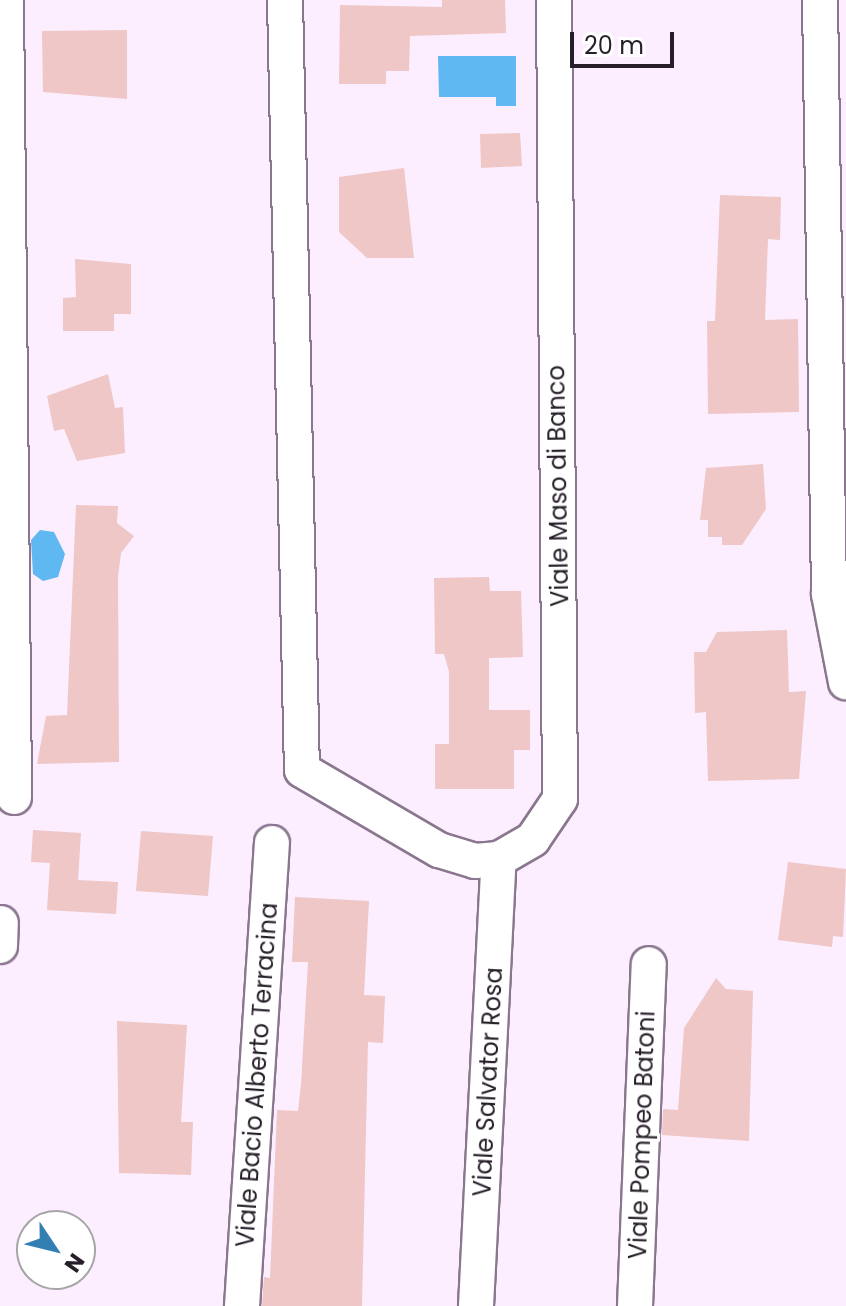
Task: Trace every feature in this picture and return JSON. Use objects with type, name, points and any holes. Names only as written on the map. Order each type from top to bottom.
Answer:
[{"type":"street","points":[[6,0],[14,797]]},
{"type":"street","points":[[285,0],[302,770],[457,857],[499,859]]},
{"type":"street","name":"Viale Maso di Banco","points":[[499,859],[533,839],[560,799],[554,0]]},
{"type":"street","points":[[820,0],[829,594],[846,682]]},
{"type":"street","name":"Viale Bacio Alberto Terracina","points":[[242,1306],[272,843]]},
{"type":"street","name":"Viale Salvator Rosa","points":[[476,1306],[499,859]]},
{"type":"street","name":"Viale Pompeo Batoni","points":[[635,1306],[649,964]]},
{"type":"water","points":[[438,56],[516,56],[516,106],[496,106],[496,97],[439,97]]},
{"type":"water","points":[[40,530],[54,532],[65,554],[58,577],[43,581],[33,574],[31,540]]},
{"type":"building","points":[[442,0],[505,0],[506,33],[410,36],[409,71],[386,71],[386,84],[339,84],[340,5],[442,7]]},
{"type":"building","points":[[127,30],[127,99],[43,92],[42,31]]},
{"type":"building","points":[[520,133],[522,166],[481,168],[480,134]]},
{"type":"building","points":[[404,168],[414,258],[367,258],[339,232],[339,177]]},
{"type":"building","points":[[720,195],[781,197],[780,240],[768,239],[765,320],[798,319],[799,412],[708,414],[707,321],[715,321]]},
{"type":"building","points":[[75,259],[131,264],[131,314],[114,314],[114,331],[63,331],[63,298],[76,297]]},
{"type":"building","points":[[108,374],[115,408],[123,407],[125,453],[77,461],[64,429],[54,431],[47,396]]},
{"type":"building","points":[[763,464],[766,509],[742,545],[722,545],[722,537],[708,537],[708,520],[700,520],[706,468]]},
{"type":"building","points":[[76,505],[118,506],[117,523],[134,536],[121,553],[118,577],[119,762],[37,764],[46,716],[67,715]]},
{"type":"building","points":[[489,577],[490,591],[521,591],[523,657],[489,658],[489,710],[530,710],[530,750],[514,750],[514,789],[435,789],[435,744],[449,744],[449,672],[444,654],[435,654],[434,578]]},
{"type":"building","points":[[787,630],[789,692],[806,691],[799,779],[708,781],[706,712],[695,713],[694,652],[706,652],[717,632]]},
{"type":"building","points":[[33,830],[81,833],[78,880],[118,882],[116,914],[47,910],[50,863],[31,862]]},
{"type":"building","points":[[141,831],[213,836],[208,896],[136,891]]},
{"type":"building","points":[[788,862],[846,869],[843,937],[833,936],[832,947],[778,940]]},
{"type":"building","points":[[295,897],[369,901],[364,995],[385,996],[383,1043],[368,1042],[362,1306],[262,1306],[264,1277],[270,1278],[277,1110],[298,1111],[301,1084],[308,962],[292,962]]},
{"type":"building","points":[[716,978],[726,989],[753,991],[749,1141],[662,1135],[663,1109],[678,1110],[684,1028]]},
{"type":"building","points":[[117,1021],[187,1025],[181,1122],[193,1122],[191,1175],[119,1173]]}]
